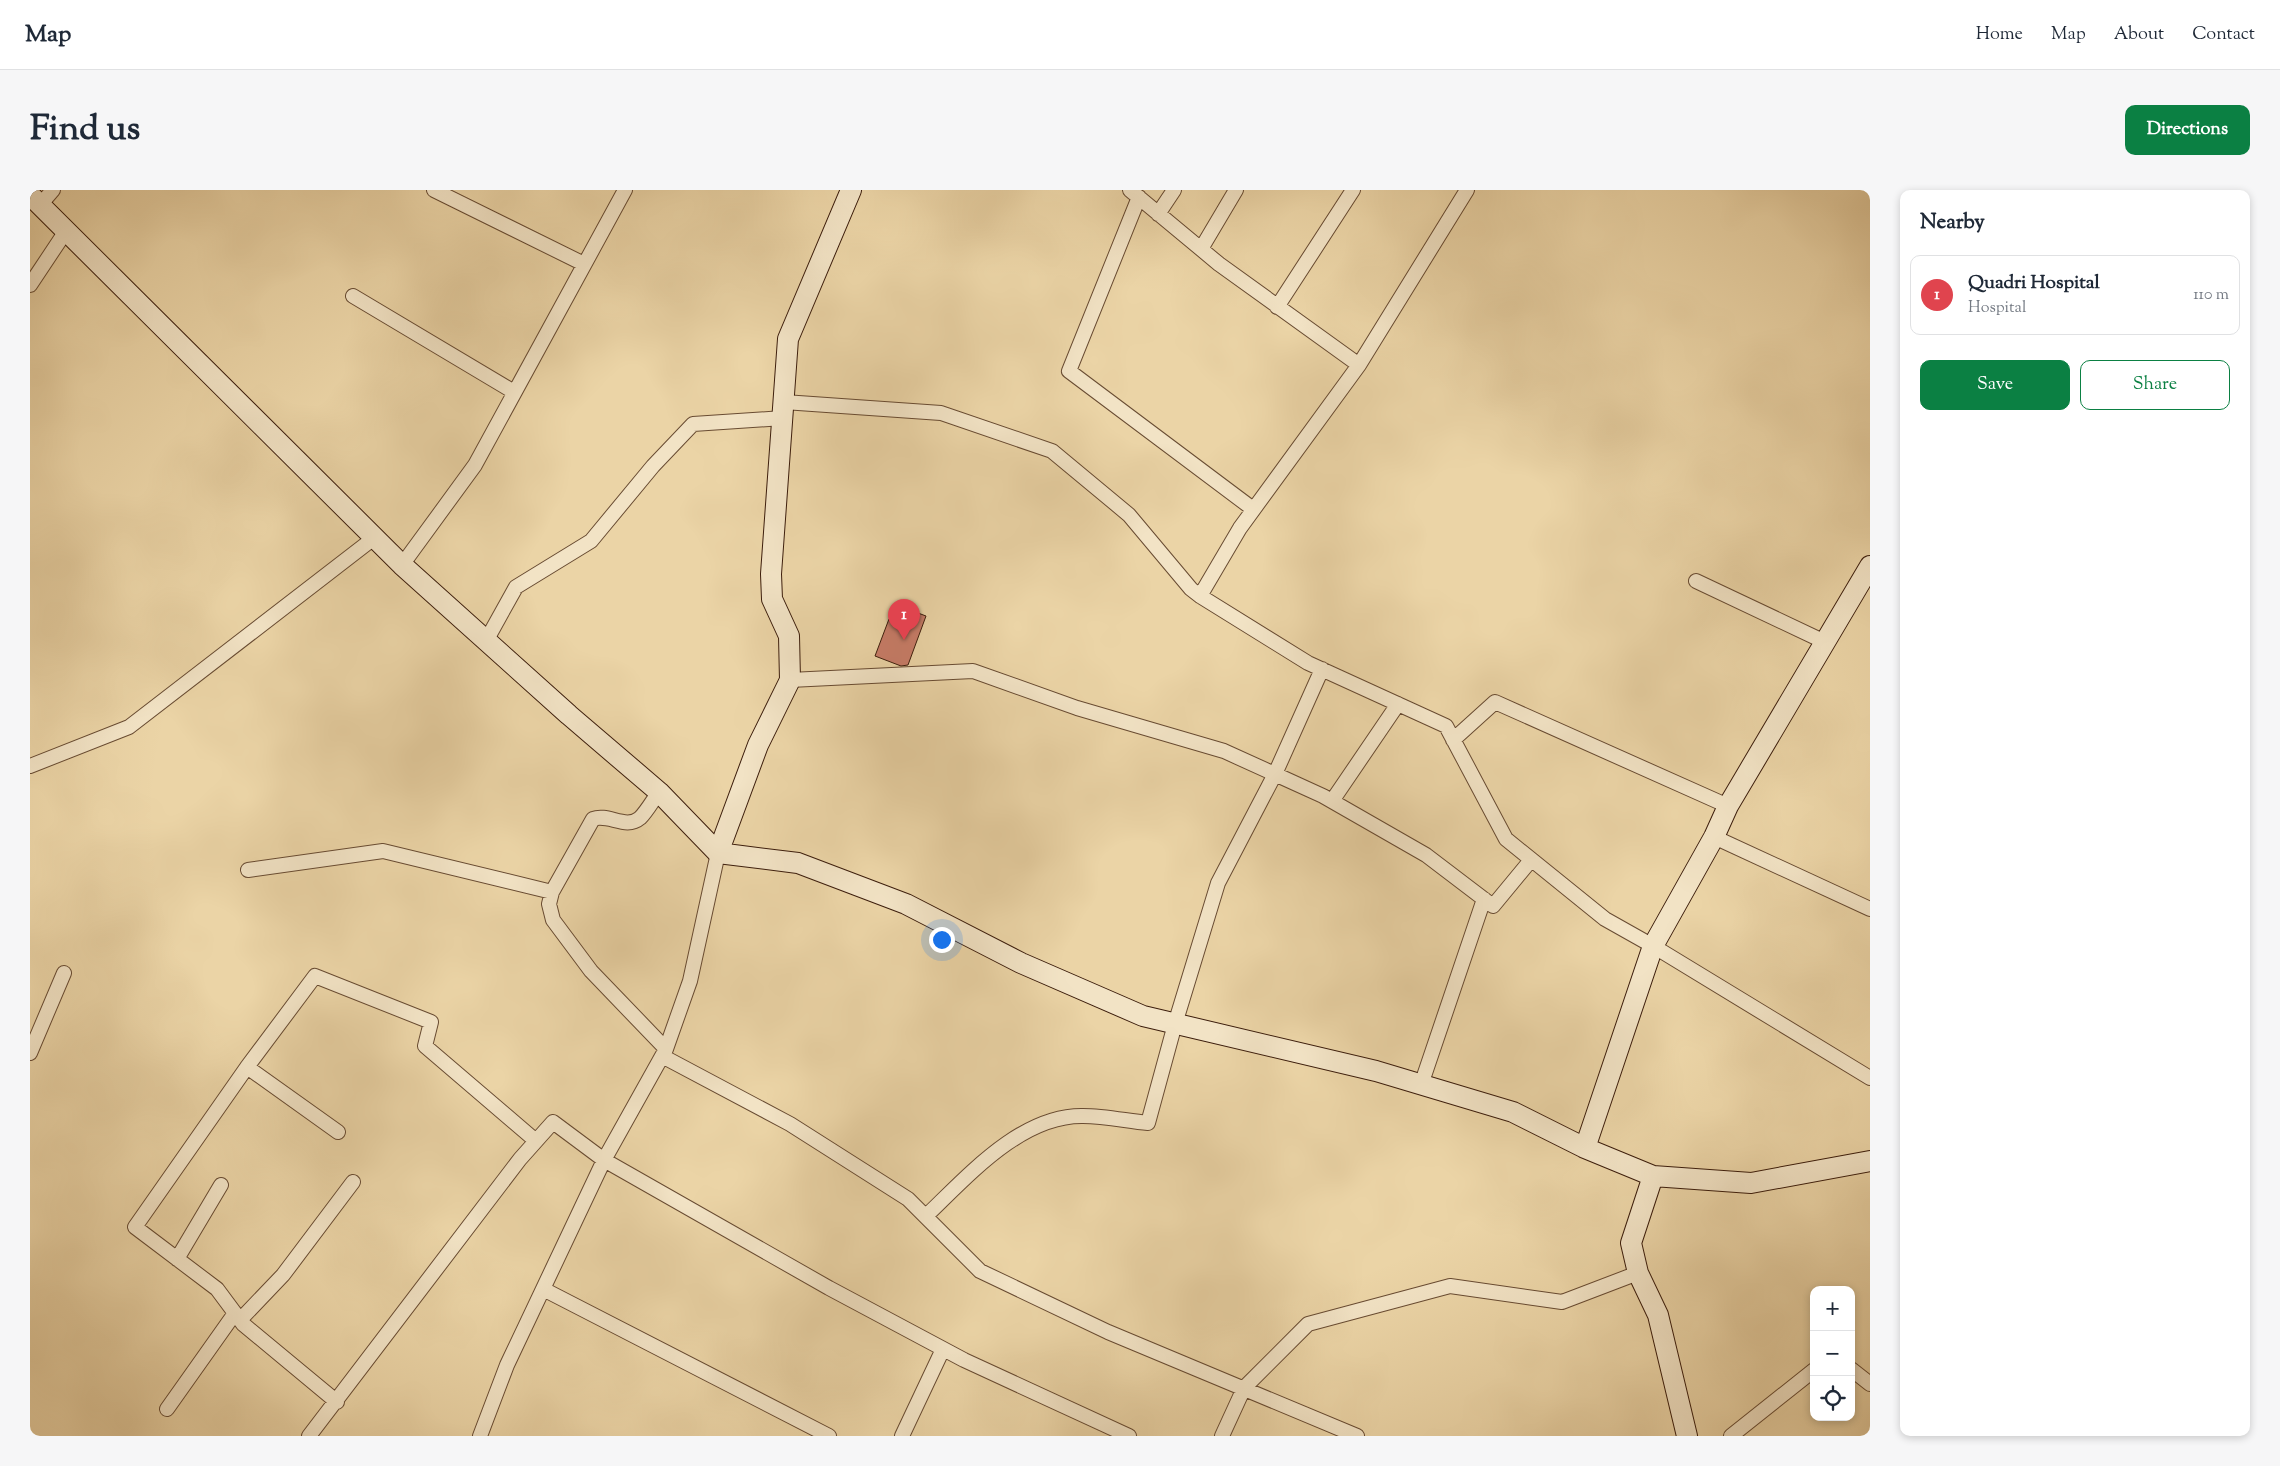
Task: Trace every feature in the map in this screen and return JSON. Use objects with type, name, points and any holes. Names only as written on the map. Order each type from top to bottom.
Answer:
[{"type":"main road","points":[[718,852],[758,744],[790,680],[789,636],[772,599],[771,574],[788,339],[851,190]]},
{"type":"main road","points":[[41,197],[66,231],[374,538],[569,716],[659,792],[718,852],[798,863],[906,904],[1021,963],[1143,1016],[1376,1071],[1513,1112],[1586,1148],[1653,1176],[1751,1183],[1870,1161]]},
{"type":"main road","points":[[1586,1148],[1653,946],[1714,837],[1728,806],[1870,566]]},
{"type":"main road","points":[[1653,1176],[1631,1243],[1638,1273],[1658,1315],[1687,1436]]},
{"type":"street","points":[[434,190],[584,264]]},
{"type":"street","points":[[402,565],[475,465],[625,190]]},
{"type":"street","points":[[1158,214],[1174,190]]},
{"type":"street","points":[[1201,249],[1236,190]]},
{"type":"street","points":[[1277,307],[1353,190]]},
{"type":"street","points":[[1200,596],[1234,536],[1359,365],[1467,190]]},
{"type":"street","points":[[1253,509],[1069,371],[1134,194],[1201,249],[1277,307],[1359,365]]},
{"type":"street","points":[[30,285],[66,231]]},
{"type":"street","points":[[352,296],[514,392]]},
{"type":"street","points":[[486,641],[516,587],[591,541],[653,466],[693,424],[783,410],[941,413],[1052,451],[1129,515],[1191,590],[1322,669],[1446,726],[1506,839],[1531,860],[1605,919],[1653,946],[1870,1078]]},
{"type":"street","points":[[30,766],[129,727],[374,538]]},
{"type":"street","points":[[1696,581],[1824,642]]},
{"type":"street","points":[[926,1216],[986,1159],[1040,1123],[1082,1116],[1148,1124],[1175,1024],[1218,883],[1275,774],[1322,669]]},
{"type":"street","points":[[790,680],[973,670],[1077,708],[1224,751],[1275,774],[1332,801],[1426,855],[1493,906],[1531,860]]},
{"type":"street","points":[[1453,740],[1496,702],[1728,806]]},
{"type":"street","points":[[1332,801],[1398,704]]},
{"type":"street","points":[[659,792],[640,818],[633,822],[600,816],[593,819],[552,892],[549,904],[553,920],[591,971],[664,1053],[790,1124],[908,1199],[980,1271],[1108,1332],[1357,1436]]},
{"type":"street","points":[[1714,837],[1870,909]]},
{"type":"street","points":[[248,870],[383,851],[552,892]]},
{"type":"street","points":[[480,1436],[507,1365],[604,1160],[664,1053],[690,981],[718,852]]},
{"type":"street","points":[[1421,1085],[1484,899]]},
{"type":"street","points":[[30,1053],[64,973]]},
{"type":"street","points":[[337,1402],[238,1316],[217,1289],[134,1227],[247,1067],[315,976],[431,1022],[425,1046],[536,1141]]},
{"type":"street","points":[[247,1067],[338,1132]]},
{"type":"street","points":[[312,1435],[536,1141],[553,1122],[604,1160],[770,1256],[942,1349],[1129,1436]]},
{"type":"street","points":[[167,1409],[238,1316],[283,1275],[353,1182]]},
{"type":"street","points":[[177,1259],[221,1185]]},
{"type":"street","points":[[1222,1436],[1244,1388],[1308,1324],[1450,1286],[1562,1302],[1638,1273]]},
{"type":"street","points":[[543,1289],[829,1436]]},
{"type":"street","points":[[902,1436],[942,1349]]},
{"type":"street","points":[[1855,1372],[1870,1384]]},
{"type":"street","points":[[1731,1436],[1810,1373]]},
{"type":"building","points":[[910,610],[926,616],[908,665],[901,666],[875,656],[889,619],[904,624]]},
{"type":"place","name":"Quadri Hospital","points":[[904,640]]}]
